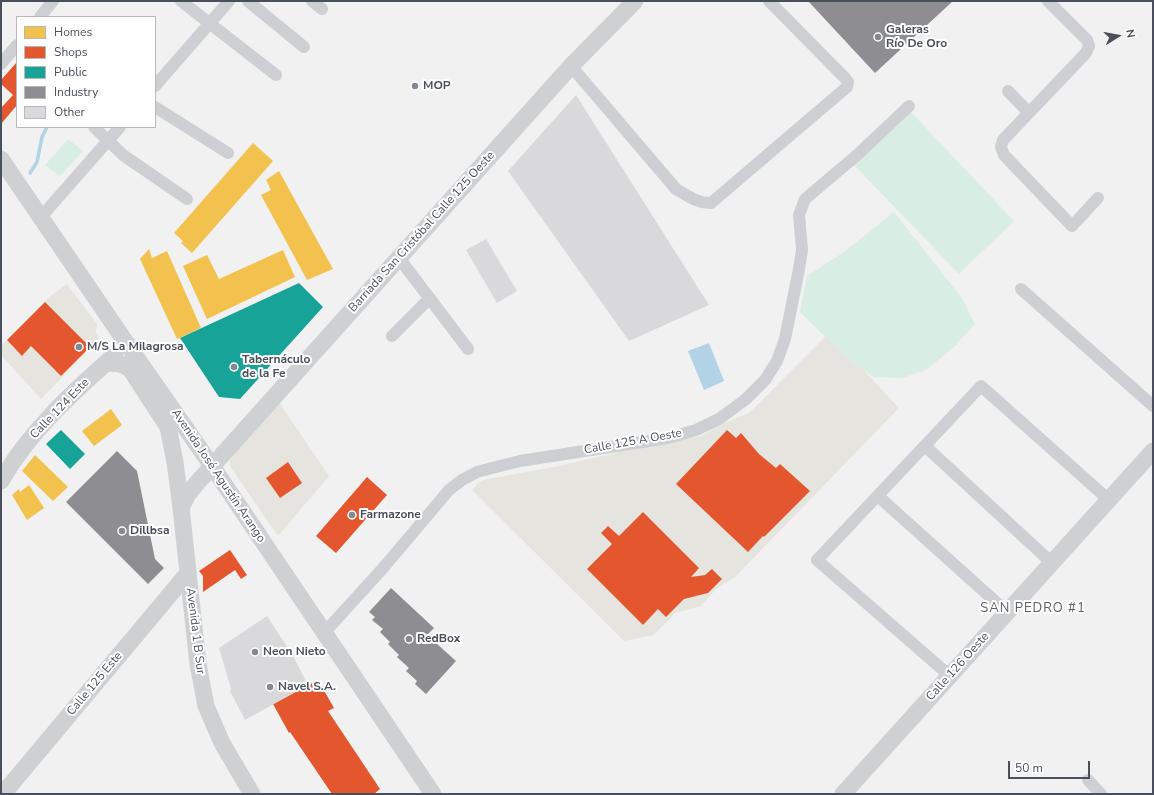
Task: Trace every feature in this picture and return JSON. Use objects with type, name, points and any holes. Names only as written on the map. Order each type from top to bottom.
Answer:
[{"type":"main road","name":"Barriada San Cristóbal Calle 125 Oeste","points":[[212,466],[571,66],[636,1]]},
{"type":"main road","name":"Avenida José Agustín Arango","points":[[1,159],[212,466],[434,794]]},
{"type":"main road","name":"Calle 124 Este","points":[[1,481],[20,450],[56,410],[127,344]]},
{"type":"main road","name":"Avenida 1 B Sur","points":[[106,363],[117,363],[124,365],[131,370],[168,427],[175,462],[181,508],[198,664],[206,706],[222,743],[252,794]]},
{"type":"main road","name":"Calle 126 Oeste","points":[[843,794],[1153,451]]},
{"type":"main road","points":[[181,508],[188,494],[212,466]]},
{"type":"main road","name":"Calle 125 Este","points":[[3,794],[188,573]]},
{"type":"main road","points":[[166,599],[174,598],[182,600],[188,606],[192,614]]},
{"type":"street","points":[[41,16],[53,1]]},
{"type":"street","points":[[181,1],[276,75]]},
{"type":"street","points":[[156,85],[229,1]]},
{"type":"street","points":[[248,1],[304,47]]},
{"type":"street","points":[[312,1],[322,9]]},
{"type":"street","points":[[571,66],[676,189],[698,202],[711,202],[847,87],[848,82],[845,78],[769,1]]},
{"type":"street","points":[[1048,1],[1087,40],[1089,46],[1086,53],[1003,140],[1001,147],[1004,155],[1072,226],[1098,198]]},
{"type":"street","points":[[1,64],[16,46]]},
{"type":"street","points":[[1008,91],[1029,113]]},
{"type":"street","name":"Calle 125 A Oeste","points":[[324,633],[384,567],[449,490],[462,480],[477,472],[520,461],[668,438],[696,430],[719,419],[746,399],[765,380],[777,361],[784,339],[800,269],[802,250],[799,215],[805,199],[856,156],[909,106]]},
{"type":"street","points":[[156,108],[228,153]]},
{"type":"street","points":[[95,128],[123,155],[187,199]]},
{"type":"street","points":[[41,217],[119,128]]},
{"type":"street","points":[[400,258],[468,349]]},
{"type":"street","points":[[1021,289],[1153,406]]},
{"type":"street","points":[[392,336],[430,298]]},
{"type":"street","points":[[950,676],[817,560],[981,386],[1109,500]]},
{"type":"street","points":[[925,446],[1052,562]]},
{"type":"street","points":[[878,496],[1007,612]]},
{"type":"street","points":[[1088,780],[1101,794]]},
{"type":"shaded area","points":[[67,284],[97,324],[96,332],[99,339],[41,399],[1,355],[1,346],[53,294]]},
{"type":"shaded area","points":[[829,333],[899,408],[735,577],[716,589],[701,606],[675,613],[654,635],[624,641],[472,490],[479,482],[487,479],[559,466],[628,450],[701,436],[725,423],[749,413]]},
{"type":"shaded area","points":[[279,402],[329,476],[278,536],[229,465],[231,457]]},
{"type":"green space","points":[[909,110],[1014,221],[959,274],[853,164]]},
{"type":"green space","points":[[68,139],[83,151],[60,176],[45,165]]},
{"type":"green space","points":[[894,212],[962,298],[975,324],[955,346],[926,370],[902,378],[873,377],[850,361],[800,312],[807,276],[844,252]]},
{"type":"water","points":[[709,343],[724,381],[704,390],[688,351]]},
{"type":"building: Homes","points":[[253,143],[273,161],[192,253],[181,243],[183,241],[174,233]]},
{"type":"building: Homes","points":[[279,171],[333,269],[307,280],[261,195],[271,190],[266,180]]},
{"type":"building: Homes","points":[[149,249],[152,258],[167,251],[201,328],[177,339],[140,259]]},
{"type":"building: Homes","points":[[283,250],[295,277],[207,319],[183,266],[207,255],[219,279]]},
{"type":"building: Homes","points":[[111,409],[122,425],[94,446],[82,431]]},
{"type":"building: Homes","points":[[35,455],[68,487],[53,501],[22,471]]},
{"type":"building: Homes","points":[[29,485],[44,508],[27,520],[12,495],[19,489],[20,492]]},
{"type":"building: Shops","points":[[16,63],[16,106],[1,124],[1,108],[13,95],[1,84],[1,80]]},
{"type":"building: Shops","points":[[45,302],[90,347],[61,376],[31,346],[22,356],[7,340]]},
{"type":"building: Shops","points":[[727,430],[736,438],[741,433],[759,454],[776,468],[780,464],[810,491],[748,552],[676,484]]},
{"type":"building: Shops","points":[[288,462],[302,483],[280,498],[266,478]]},
{"type":"building: Shops","name":"Farmazone","points":[[367,477],[387,495],[336,553],[316,536]]},
{"type":"building: Shops","points":[[643,512],[699,568],[691,577],[705,575],[712,569],[722,579],[708,593],[684,599],[666,617],[658,609],[643,625],[587,569],[612,544],[601,533],[608,526],[619,536]]},
{"type":"building: Shops","points":[[230,550],[247,575],[241,579],[235,570],[203,592],[203,576],[199,571]]},
{"type":"building: Shops","points":[[318,680],[334,708],[328,711],[380,789],[374,794],[332,794],[290,732],[289,733],[273,704]]},
{"type":"building: Public","name":"Tabernáculo de la Fe","points":[[299,283],[323,307],[240,399],[219,397],[180,338]]},
{"type":"building: Public","points":[[61,430],[85,454],[70,469],[46,444]]},
{"type":"building: Industry","name":"Galeras Río De Oro","points":[[808,1],[953,1],[875,73]]},
{"type":"building: Industry","name":"Dillbsa","points":[[117,451],[137,471],[155,559],[164,568],[148,584],[66,502]]},
{"type":"building: Industry","name":"RedBox","points":[[391,588],[434,628],[427,635],[456,661],[426,694],[415,684],[417,681],[406,671],[409,668],[397,657],[399,655],[388,644],[390,642],[380,632],[383,629],[372,620],[375,617],[369,612]]},
{"type":"building: Other","points":[[576,95],[709,305],[629,341],[508,171]]},
{"type":"building: Other","points":[[486,239],[517,291],[497,303],[466,250]]},
{"type":"building: Other","points":[[267,616],[293,656],[308,685],[245,720],[230,691],[231,689],[219,648]]},
{"type":"waterway","points":[[30,173],[37,162],[42,137],[46,128]]},
{"type":"place","name":"Galeras Río De Oro","points":[[878,37]]},
{"type":"place","name":"MOP","points":[[415,86]]},
{"type":"place","name":"M/S La Milagrosa","points":[[79,347]]},
{"type":"place","name":"Tabernáculo de la Fe","points":[[234,367]]},
{"type":"place","name":"Farmazone","points":[[352,515]]},
{"type":"place","name":"Dillbsa","points":[[122,531]]},
{"type":"place","name":"RedBox","points":[[409,639]]},
{"type":"place","name":"Neon Nieto","points":[[255,652]]},
{"type":"place","name":"Navel S.A.","points":[[270,687]]},
{"type":"district","name":"SAN PEDRO #1","points":[[1033,609]]}]
